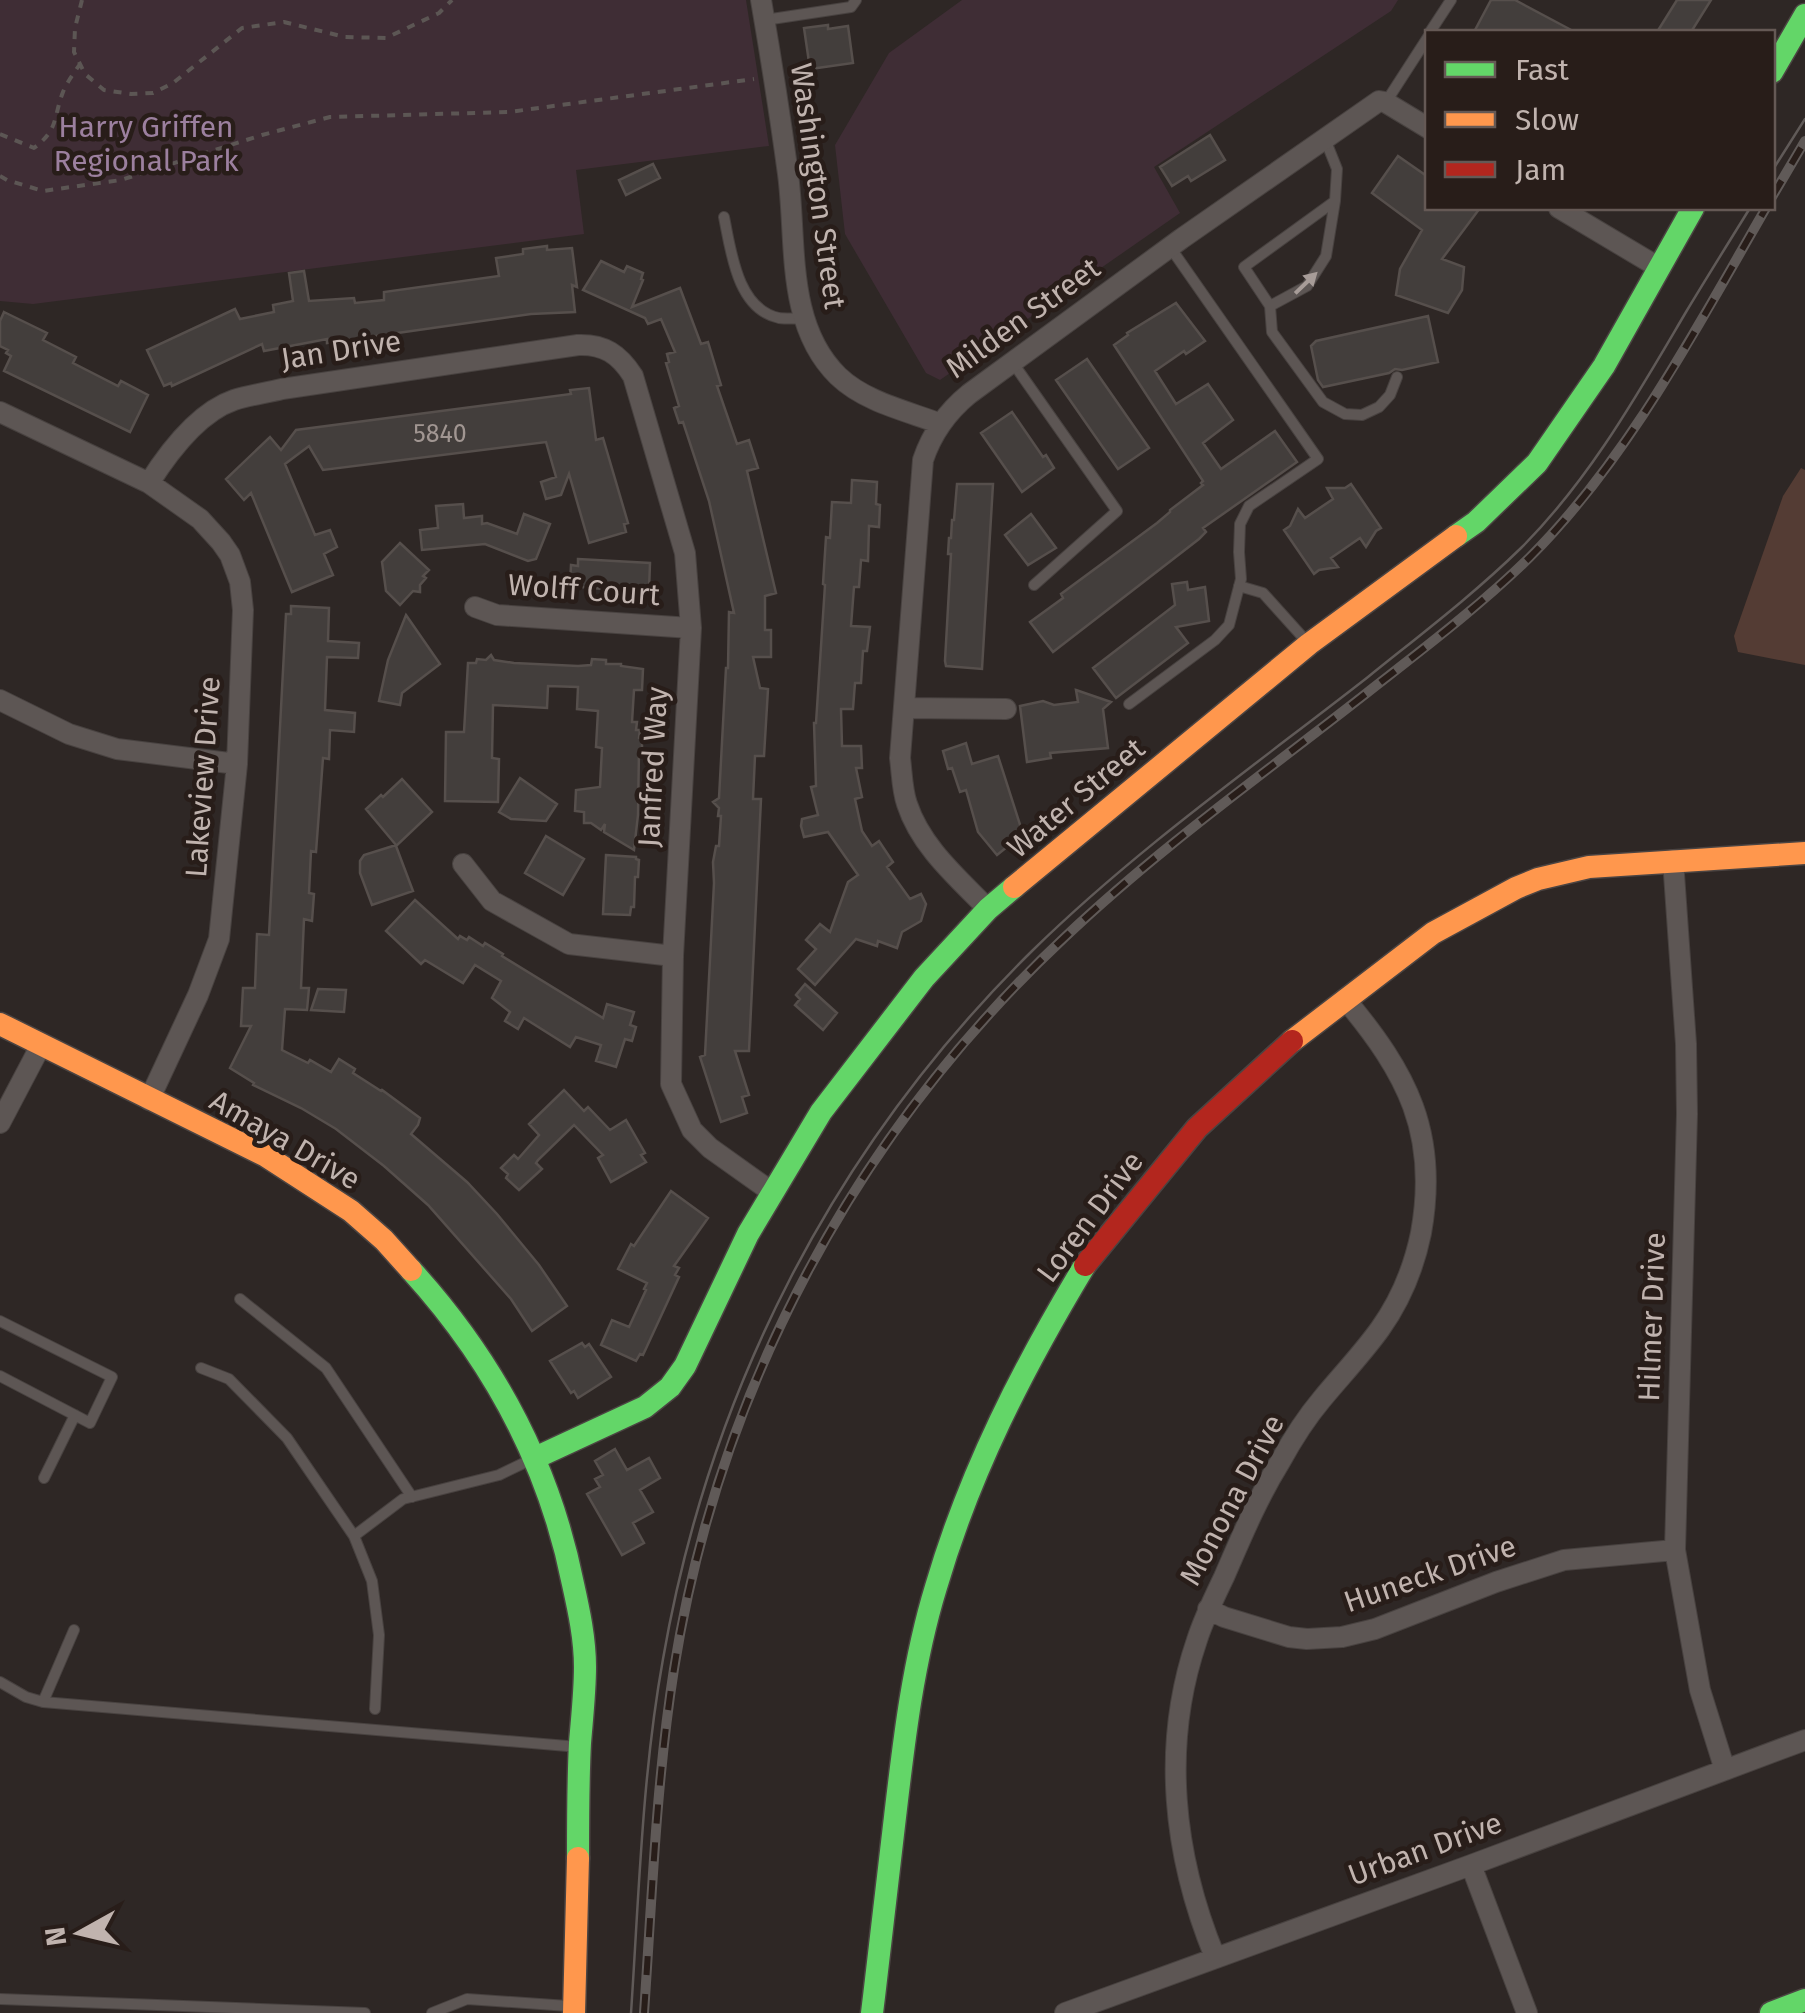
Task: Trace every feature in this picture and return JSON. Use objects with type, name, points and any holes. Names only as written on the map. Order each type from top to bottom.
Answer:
[{"type":"street","name":"Washington Street","points":[[762,10],[788,178],[798,290],[810,336],[822,358],[860,393],[941,424]]},
{"type":"street","points":[[1775,67],[1805,15]]},
{"type":"street","name":"Milden Street","points":[[988,910],[932,850],[918,829],[906,802],[900,758],[923,460],[929,442],[951,409],[1012,362],[1324,139],[1379,102],[1386,102]]},
{"type":"street","points":[[1386,102],[1425,126]]},
{"type":"street","points":[[1562,210],[1658,267]]},
{"type":"street","name":"Water Street","points":[[535,1458],[645,1407],[670,1387],[685,1366],[748,1234],[822,1112],[924,978],[988,910],[1309,644],[1476,522],[1537,463],[1604,366],[1692,210]]},
{"type":"street","name":"Jan Drive","points":[[149,483],[166,455],[214,410],[235,400],[282,389],[578,345]]},
{"type":"street","name":"Janfred Way","points":[[578,345],[596,345],[610,352],[623,360],[632,376],[685,552],[691,628],[673,956],[671,1084],[692,1130],[710,1148],[773,1192]]},
{"type":"street","name":"Lakeview Drive","points":[[0,412],[149,483],[200,519],[230,555],[240,582],[243,610],[237,764],[219,940],[149,1100]]},
{"type":"street","name":"Wolff Court","points":[[474,607],[497,615],[691,628]]},
{"type":"street","points":[[0,700],[70,734],[118,748],[237,764]]},
{"type":"street","points":[[904,708],[1006,710]]},
{"type":"street","name":"Loren Drive","points":[[872,2013],[907,1711],[942,1564],[1000,1417],[1085,1264],[1198,1128],[1296,1037],[1434,933],[1516,888],[1589,867],[1805,853]]},
{"type":"street","name":"Hilmer Drive","points":[[1673,860],[1687,1114],[1675,1550],[1700,1690],[1725,1770]]},
{"type":"street","points":[[463,864],[492,901],[570,944],[673,956]]},
{"type":"street","name":"Monona Drive","points":[[1215,1957],[1182,1854],[1175,1782],[1180,1711],[1191,1660],[1208,1609],[1279,1464],[1318,1404],[1381,1328],[1405,1284],[1419,1242],[1427,1184],[1422,1129],[1411,1100],[1386,1050],[1346,998]]},
{"type":"street","name":"Amaya Drive","points":[[0,1024],[266,1156],[351,1211],[384,1240],[444,1306],[471,1341],[516,1418],[564,1538],[586,1665],[580,1747],[574,2010]]},
{"type":"street","points":[[0,1123],[41,1045]]},
{"type":"street","name":"Huneck Drive","points":[[1208,1609],[1289,1637],[1342,1638],[1564,1560],[1675,1550]]},
{"type":"street","name":"Urban Drive","points":[[1065,2013],[1805,1740]]},
{"type":"street","points":[[1471,1865],[1527,2013]]},
{"type":"street","points":[[1771,2013],[1805,2000]]},
{"type":"lane","points":[[762,10],[852,7],[856,0]]},
{"type":"lane","points":[[1432,30],[1451,0]]},
{"type":"lane","points":[[1386,102],[1425,41]]},
{"type":"lane","points":[[1270,306],[1308,286],[1326,256],[1337,170],[1324,139]]},
{"type":"lane","points":[[1336,200],[1244,268],[1270,306],[1272,332],[1323,402],[1345,414],[1362,415],[1379,407],[1398,377]]},
{"type":"lane","points":[[724,217],[736,272],[760,309],[778,318],[804,318]]},
{"type":"lane","points":[[1129,704],[1215,640],[1229,624],[1242,579],[1239,537],[1243,514],[1318,459],[1170,247]]},
{"type":"lane","points":[[1012,362],[1117,511],[1034,585]]},
{"type":"lane","points":[[1240,586],[1264,594],[1309,644]]},
{"type":"lane","points":[[240,1299],[326,1368],[412,1497]]},
{"type":"lane","points":[[0,1321],[112,1377],[90,1423],[0,1376]]},
{"type":"lane","points":[[201,1368],[229,1379],[287,1438],[354,1536],[372,1581],[379,1635],[375,1710]]},
{"type":"lane","points":[[44,1478],[76,1416]]},
{"type":"lane","points":[[354,1536],[403,1499],[498,1475],[535,1458]]},
{"type":"lane","points":[[42,1702],[74,1630]]},
{"type":"lane","points":[[0,1699],[4,1684],[42,1702],[580,1747]]},
{"type":"lane","points":[[0,1998],[365,2013]]},
{"type":"lane","points":[[432,2013],[467,1999],[574,2010]]},
{"type":"lane","points":[[41,2013],[42,2000]]},
{"type":"path","points":[[82,0],[74,52],[85,74],[104,90],[131,94],[154,93],[174,83],[242,28],[284,22],[345,37],[386,38],[439,14],[452,0]]},
{"type":"path","points":[[0,134],[34,148],[49,137],[64,87],[80,64]]},
{"type":"path","points":[[0,176],[44,191],[121,180],[262,134],[330,117],[509,112],[774,76]]},
{"type":"green space","name":"Harry Griffen Regional Park","points":[[0,0],[746,0],[769,146],[576,170],[584,234],[33,304],[0,301]]},
{"type":"green space","points":[[962,0],[1398,0],[1391,11],[1154,167],[1180,213],[940,380],[926,373],[845,234],[835,145],[889,53]]},
{"type":"shaded area","points":[[1801,468],[1805,470],[1805,665],[1738,652],[1734,636],[1783,496]]},
{"type":"building","points":[[1491,0],[1515,0],[1571,30],[1475,30]]},
{"type":"building","points":[[1677,0],[1711,0],[1692,30],[1658,30]]},
{"type":"building","points":[[828,25],[828,29],[848,26],[853,63],[810,69],[804,28]]},
{"type":"building","points":[[1210,135],[1225,160],[1191,181],[1188,176],[1172,186],[1160,167]]},
{"type":"building","points":[[1398,156],[1425,175],[1425,210],[1479,210],[1442,259],[1464,267],[1462,290],[1448,313],[1396,295],[1400,269],[1422,230],[1372,193]]},
{"type":"building","points":[[653,164],[660,178],[626,195],[619,180]]},
{"type":"building","points":[[547,246],[547,250],[572,248],[577,287],[572,285],[575,312],[531,314],[327,343],[327,339],[264,351],[262,344],[172,386],[164,386],[147,350],[235,309],[240,319],[274,312],[273,305],[293,301],[289,273],[304,271],[309,301],[384,300],[384,292],[499,276],[496,258]]},
{"type":"building","points":[[601,261],[624,272],[627,266],[643,273],[632,307],[680,288],[701,344],[708,342],[721,385],[717,386],[737,444],[749,440],[758,468],[747,471],[776,593],[765,596],[765,630],[771,630],[771,657],[753,657],[760,688],[768,689],[764,756],[755,756],[753,799],[761,799],[749,1051],[735,1051],[749,1095],[742,1097],[747,1113],[721,1122],[700,1057],[705,1055],[713,862],[719,846],[721,816],[713,802],[719,798],[729,612],[734,613],[709,501],[683,422],[679,423],[674,408],[679,406],[666,363],[667,354],[675,352],[661,319],[648,324],[645,318],[583,290]]},
{"type":"building","points":[[1176,303],[1205,341],[1155,371],[1176,404],[1208,384],[1233,420],[1203,443],[1221,469],[1275,431],[1297,462],[1203,528],[1206,532],[1199,539],[1053,652],[1030,622],[1203,485],[1114,345]]},
{"type":"building","points":[[4,312],[47,333],[43,340],[76,357],[73,363],[118,386],[121,381],[148,395],[130,432],[4,371],[11,356],[0,346]]},
{"type":"building","points":[[1428,316],[1438,362],[1323,387],[1318,380],[1311,346],[1316,341]]},
{"type":"building","points":[[1087,359],[1149,448],[1118,469],[1056,380]]},
{"type":"building","points":[[589,388],[596,440],[603,438],[628,523],[624,524],[626,532],[589,543],[569,474],[561,495],[546,499],[541,482],[556,477],[546,442],[323,470],[309,446],[285,464],[315,535],[330,530],[337,547],[324,554],[333,575],[292,592],[251,493],[244,500],[226,479],[270,437],[281,450],[296,430],[571,394],[570,390]]},
{"type":"building","points":[[1012,412],[1054,468],[1022,492],[981,433]]},
{"type":"building","points":[[852,480],[877,482],[876,504],[880,505],[879,527],[869,526],[868,561],[861,560],[859,587],[854,587],[851,626],[870,627],[867,651],[863,651],[861,683],[855,683],[853,709],[841,709],[842,746],[861,746],[862,768],[856,768],[862,797],[855,799],[862,831],[872,846],[879,841],[893,862],[887,867],[910,899],[921,894],[926,904],[921,921],[902,932],[897,948],[856,939],[815,985],[798,969],[816,949],[806,940],[820,924],[830,932],[848,882],[858,875],[828,832],[804,837],[801,826],[802,819],[818,815],[811,787],[816,786],[814,723],[826,537],[830,538],[832,502],[851,503]]},
{"type":"building","points":[[957,484],[993,484],[982,669],[946,666],[945,661],[949,538]]},
{"type":"building","points":[[1351,484],[1381,528],[1366,547],[1360,538],[1331,558],[1338,567],[1314,574],[1284,530],[1298,509],[1305,518],[1333,499],[1327,488]]},
{"type":"building","points":[[463,504],[464,518],[482,516],[482,524],[517,534],[524,514],[550,524],[536,559],[528,561],[485,544],[422,550],[420,530],[438,528],[436,506]]},
{"type":"building","points":[[1031,514],[1056,548],[1028,565],[1005,535]]},
{"type":"building","points":[[400,543],[429,570],[423,576],[426,578],[420,592],[413,591],[400,605],[386,591],[382,562]]},
{"type":"building","points":[[578,559],[650,563],[649,590],[570,586],[571,565],[578,566]]},
{"type":"building","points":[[1187,582],[1188,590],[1205,587],[1209,621],[1176,627],[1188,643],[1116,698],[1093,668],[1175,605],[1172,584]]},
{"type":"building","points":[[291,606],[329,608],[328,641],[359,643],[358,658],[327,657],[325,710],[355,713],[354,732],[330,730],[329,759],[323,758],[316,852],[311,851],[312,921],[304,919],[301,988],[309,988],[307,1010],[285,1009],[282,1050],[331,1072],[339,1059],[355,1069],[353,1073],[420,1118],[411,1134],[497,1214],[567,1306],[532,1331],[511,1299],[428,1205],[384,1166],[336,1129],[253,1085],[230,1068],[251,1026],[241,1026],[243,988],[255,988],[257,934],[269,935],[286,614],[291,614]]},
{"type":"building","points":[[406,615],[440,664],[402,693],[400,705],[379,701],[388,660]]},
{"type":"building","points":[[491,655],[494,660],[514,663],[578,666],[591,665],[592,659],[643,669],[642,690],[634,690],[632,722],[637,722],[636,730],[640,730],[642,740],[634,850],[604,832],[605,824],[601,830],[584,823],[584,812],[575,811],[576,790],[600,787],[602,748],[596,747],[598,711],[577,709],[578,687],[548,686],[547,708],[493,705],[492,758],[499,759],[498,802],[445,801],[446,732],[464,732],[468,663],[486,660]]},
{"type":"building","points":[[1076,690],[1111,702],[1103,709],[1108,748],[1050,753],[1051,758],[1027,762],[1020,706],[1043,701],[1054,705],[1078,702]]},
{"type":"building","points":[[966,743],[972,764],[998,756],[1023,834],[997,855],[978,832],[966,790],[960,792],[943,751]]},
{"type":"building","points":[[520,778],[557,804],[546,821],[511,819],[499,812]]},
{"type":"building","points":[[402,779],[432,812],[396,846],[413,891],[372,905],[360,873],[360,861],[364,855],[396,845],[366,809]]},
{"type":"building","points":[[546,836],[584,859],[563,895],[525,873]]},
{"type":"building","points":[[606,855],[639,860],[630,915],[603,914]]},
{"type":"building","points":[[415,900],[458,939],[469,937],[483,946],[485,943],[603,1018],[607,1004],[634,1012],[630,1025],[636,1027],[632,1041],[625,1039],[616,1067],[596,1061],[601,1045],[576,1037],[570,1047],[524,1018],[518,1029],[505,1021],[510,1012],[492,998],[501,981],[475,965],[463,983],[425,960],[421,964],[386,931]]},
{"type":"building","points":[[805,984],[837,1013],[823,1030],[795,1005],[800,999],[796,995]]},
{"type":"building","points":[[318,989],[346,990],[344,1012],[311,1010]]},
{"type":"building","points":[[564,1090],[610,1130],[626,1120],[646,1162],[611,1182],[598,1158],[603,1155],[574,1125],[538,1160],[536,1163],[542,1169],[519,1190],[501,1168],[514,1155],[518,1159],[539,1135],[529,1124]]},
{"type":"building","points":[[671,1191],[708,1218],[674,1266],[679,1268],[675,1275],[679,1277],[643,1355],[636,1361],[601,1345],[612,1320],[629,1327],[646,1290],[647,1283],[618,1269],[631,1244],[634,1246]]},
{"type":"building","points":[[582,1343],[585,1347],[589,1344],[611,1377],[578,1398],[550,1361]]},
{"type":"building","points":[[615,1449],[627,1470],[649,1458],[660,1478],[640,1490],[653,1512],[633,1523],[644,1543],[622,1555],[587,1494],[600,1487],[595,1479],[603,1475],[595,1461]]},
{"type":"tram line","points":[[1775,166],[1805,119]]},
{"type":"tram line","points":[[631,2013],[650,1747],[684,1559],[713,1461],[749,1367],[792,1276],[842,1188],[898,1105],[962,1026],[1071,914],[1154,843],[1368,677],[1521,548],[1569,494],[1611,435],[1749,210]]},
{"type":"railway","points":[[1775,192],[1805,141]]},
{"type":"railway","points":[[644,2013],[663,1755],[674,1669],[695,1565],[725,1463],[763,1365],[808,1270],[862,1180],[922,1094],[990,1013],[1065,937],[1175,841],[1430,643],[1530,557],[1599,478],[1630,435],[1765,210]]},
{"type":"traffic: fast","points":[[1775,67],[1805,15]]},
{"type":"traffic: fast","points":[[1456,536],[1537,463],[1604,366],[1692,210]]},
{"type":"traffic: fast","points":[[535,1458],[645,1407],[670,1387],[685,1366],[748,1234],[821,1112],[924,978],[988,909],[1014,887]]},
{"type":"traffic: fast","points":[[872,2013],[906,1730],[915,1672],[936,1587],[965,1502],[1000,1421],[1085,1265]]},
{"type":"traffic: fast","points":[[411,1270],[468,1340],[514,1416],[563,1540],[585,1657],[578,1858]]},
{"type":"traffic: fast","points":[[1771,2013],[1805,2000]]},
{"type":"traffic: slow","points":[[1014,887],[1309,644],[1456,536]]},
{"type":"traffic: slow","points":[[1292,1041],[1433,933],[1538,879],[1589,867],[1805,853]]},
{"type":"traffic: slow","points":[[0,1024],[266,1156],[351,1211],[411,1270]]},
{"type":"traffic: slow","points":[[574,2013],[578,1858]]},
{"type":"traffic: jam","points":[[1085,1265],[1197,1128],[1292,1041]]}]
